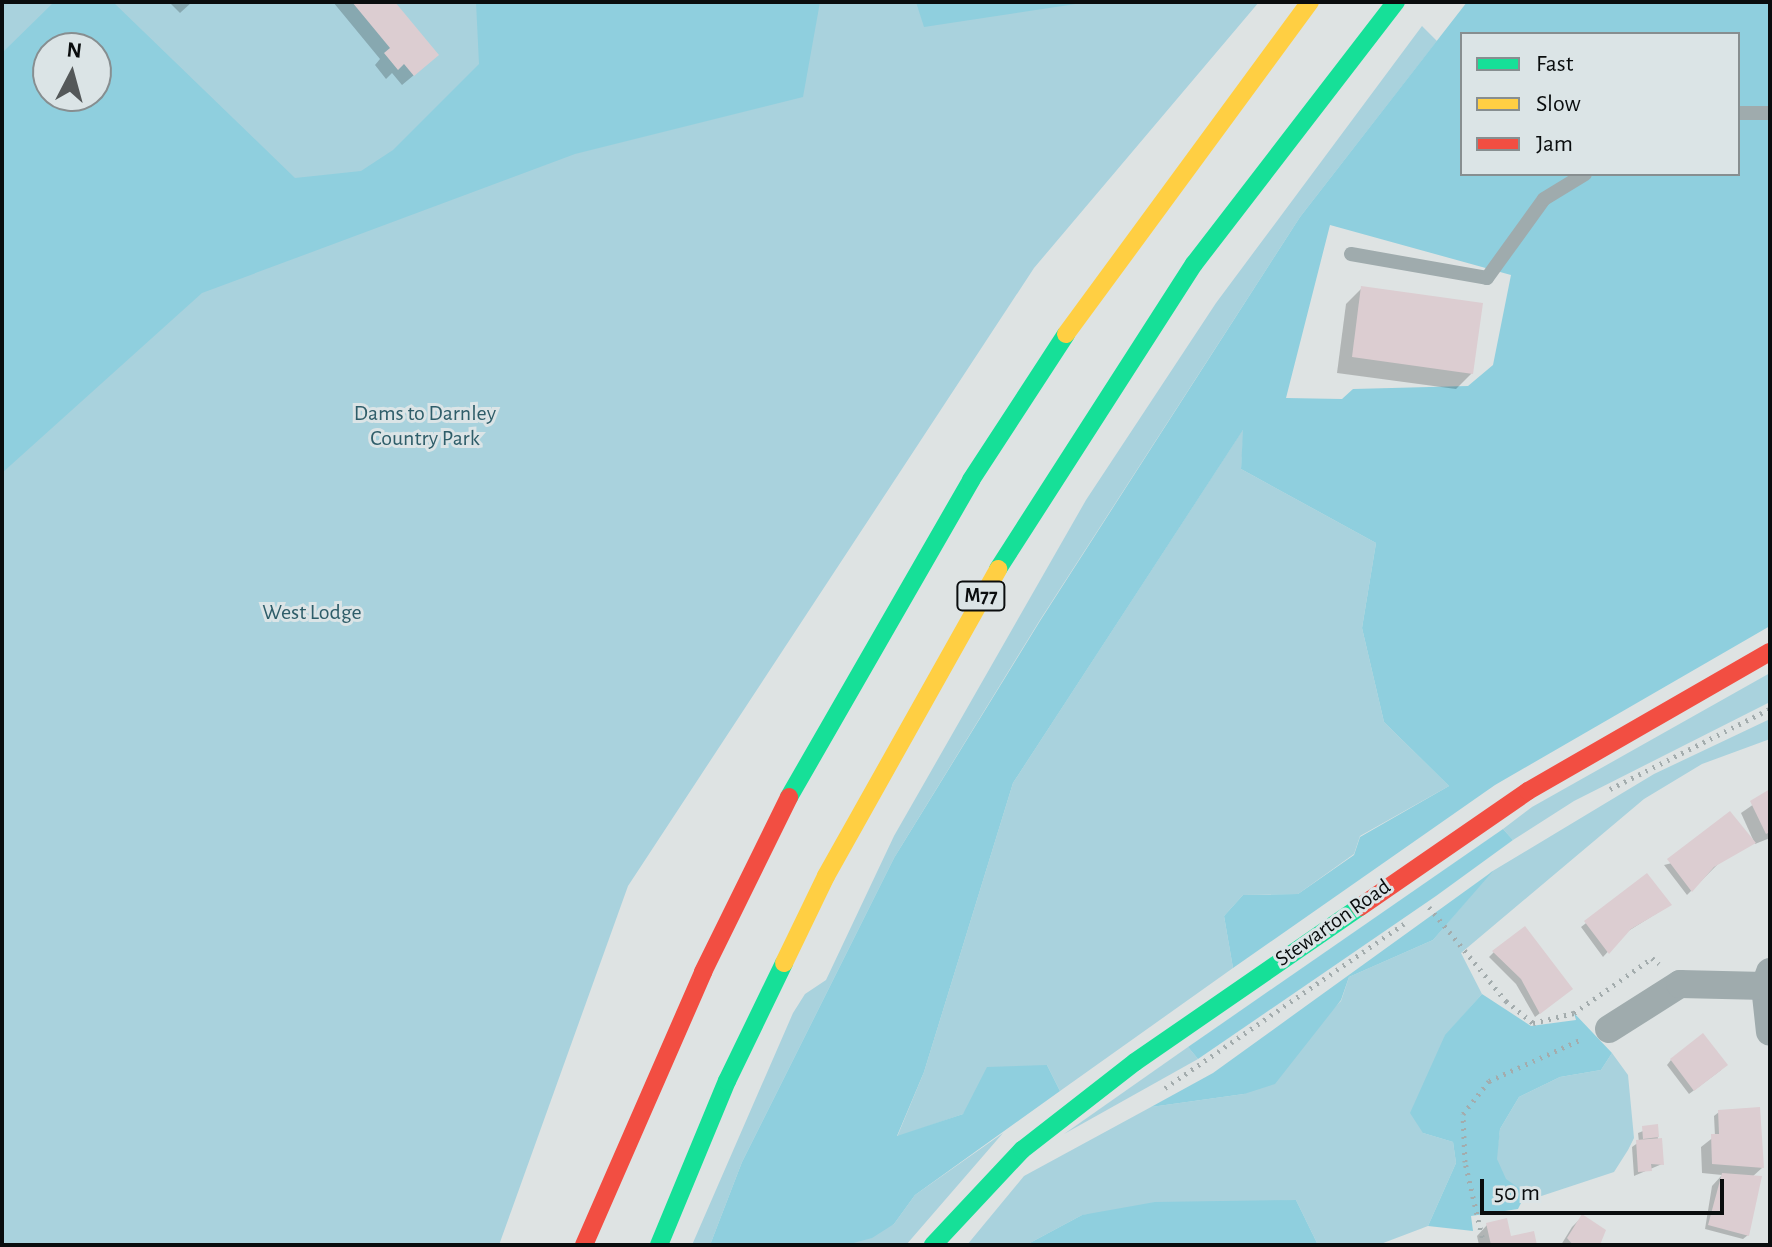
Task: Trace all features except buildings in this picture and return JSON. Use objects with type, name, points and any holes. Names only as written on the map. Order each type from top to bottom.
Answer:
[{"type":"main road","points":[[584,1245],[703,972],[795,786],[868,653],[971,480],[1093,293],[1310,2]]},
{"type":"main road","name":"M77","points":[[659,1245],[727,1081],[826,876],[1008,551],[1194,264],[1396,2]]},
{"type":"main road","name":"Stewarton Road","points":[[933,1245],[1037,1137],[1233,993],[1528,791],[1770,652]]},
{"type":"street","points":[[1609,1029],[1680,984],[1768,979],[1770,1032]]},
{"type":"lane","points":[[1740,113],[1770,113]]},
{"type":"lane","points":[[1351,254],[1487,278],[1544,199],[1582,176]]},
{"type":"path","points":[[1606,791],[1770,709]]},
{"type":"path","points":[[1162,1090],[1441,898]]},
{"type":"path","points":[[1429,907],[1506,1001],[1533,1023],[1574,1013],[1652,958],[1680,984]]},
{"type":"path","points":[[1484,1245],[1465,1162],[1463,1114],[1489,1081],[1520,1062],[1609,1029]]},
{"type":"green space","name":"Dams to Darnley Country Park","points":[[2,2],[1259,2],[1034,268],[628,886],[499,1245],[2,1245]]},
{"type":"green space","points":[[1422,26],[1437,41],[1300,217],[1040,620],[894,858],[742,1162],[710,1245],[692,1245],[793,1013],[805,994],[826,980],[894,836],[1086,500],[1216,303]]},
{"type":"green space","points":[[1244,428],[1241,469],[1376,543],[1362,628],[1384,722],[1449,786],[1360,836],[1354,854],[1298,894],[1243,895],[1224,916],[1233,968],[1060,1091],[1047,1065],[963,1114],[897,1137],[924,1072],[1013,783]]},
{"type":"green space","points":[[1770,673],[1770,702],[1574,801],[1513,840],[1503,829],[1532,807]]},
{"type":"green space","points":[[1770,719],[1770,739],[1702,764],[1644,799],[1461,953],[1482,994],[1445,1036],[1423,1133],[1453,1142],[1456,1163],[1428,1226],[1378,1245],[1318,1245],[1296,1200],[1082,1215],[1026,1245],[967,1245],[1024,1176],[1151,1107],[1244,1094],[1341,1001],[1349,977],[1433,940],[1491,872],[1654,774]]},
{"type":"green space","points":[[1188,1047],[1198,1059],[1064,1134]]},
{"type":"green space","points":[[1612,1053],[1628,1075],[1634,1138],[1628,1150],[1614,1172],[1523,1202],[1525,1193],[1505,1179],[1496,1159],[1500,1129],[1519,1097],[1560,1077],[1601,1070]]},
{"type":"green space","points":[[1003,1133],[906,1245],[846,1245],[894,1224],[915,1195]]},
{"type":"shaded area","points":[[54,2],[113,2],[295,178],[361,171],[393,150],[479,64],[476,2],[820,2],[803,97],[575,154],[202,293],[2,473],[2,53]]},
{"type":"shaded area","points":[[916,2],[1089,2],[924,27]]},
{"type":"shaded area","points":[[1467,2],[1770,2],[1770,626],[1495,785],[1233,968],[1224,916],[1243,895],[1298,894],[1354,855],[1360,837],[1449,786],[1384,722],[1362,628],[1376,543],[1241,469],[1243,430],[1013,783],[924,1072],[897,1136],[963,1114],[987,1067],[1047,1065],[1060,1091],[915,1195],[894,1224],[872,1238],[846,1245],[710,1245],[742,1162],[894,858],[1040,621],[1300,217]],"holes":[[[1330,225],[1511,275],[1493,365],[1468,386],[1353,389],[1342,399],[1286,398]]]},
{"type":"shaded area","points":[[1503,829],[1513,840],[1436,896],[1198,1059],[1188,1047]]},
{"type":"shaded area","points":[[1493,871],[1433,940],[1349,977],[1341,1000],[1275,1084],[1244,1094],[1151,1107],[1213,1073]]},
{"type":"shaded area","points":[[1482,994],[1531,1026],[1576,1020],[1574,1013],[1612,1053],[1601,1070],[1560,1077],[1519,1097],[1500,1129],[1497,1159],[1506,1179],[1526,1193],[1518,1209],[1471,1216],[1473,1231],[1428,1226],[1456,1163],[1453,1142],[1423,1133],[1410,1113],[1445,1035]]},
{"type":"shaded area","points":[[1296,1200],[1318,1245],[1026,1245],[1082,1215],[1155,1202]]},
{"type":"traffic: fast","points":[[998,569],[1194,264],[1396,2]]},
{"type":"traffic: fast","points":[[789,797],[971,480],[1066,334]]},
{"type":"traffic: fast","points":[[933,1245],[1022,1150],[1135,1062],[1360,907]]},
{"type":"traffic: fast","points":[[659,1245],[727,1081],[784,963]]},
{"type":"traffic: slow","points":[[1066,334],[1310,2]]},
{"type":"traffic: slow","points":[[784,963],[826,876],[998,569]]},
{"type":"traffic: jam","points":[[1360,907],[1528,791],[1770,652]]},
{"type":"traffic: jam","points":[[584,1245],[703,972],[789,797]]},
{"type":"park label","name":"West Lodge","points":[[312,613]]}]
